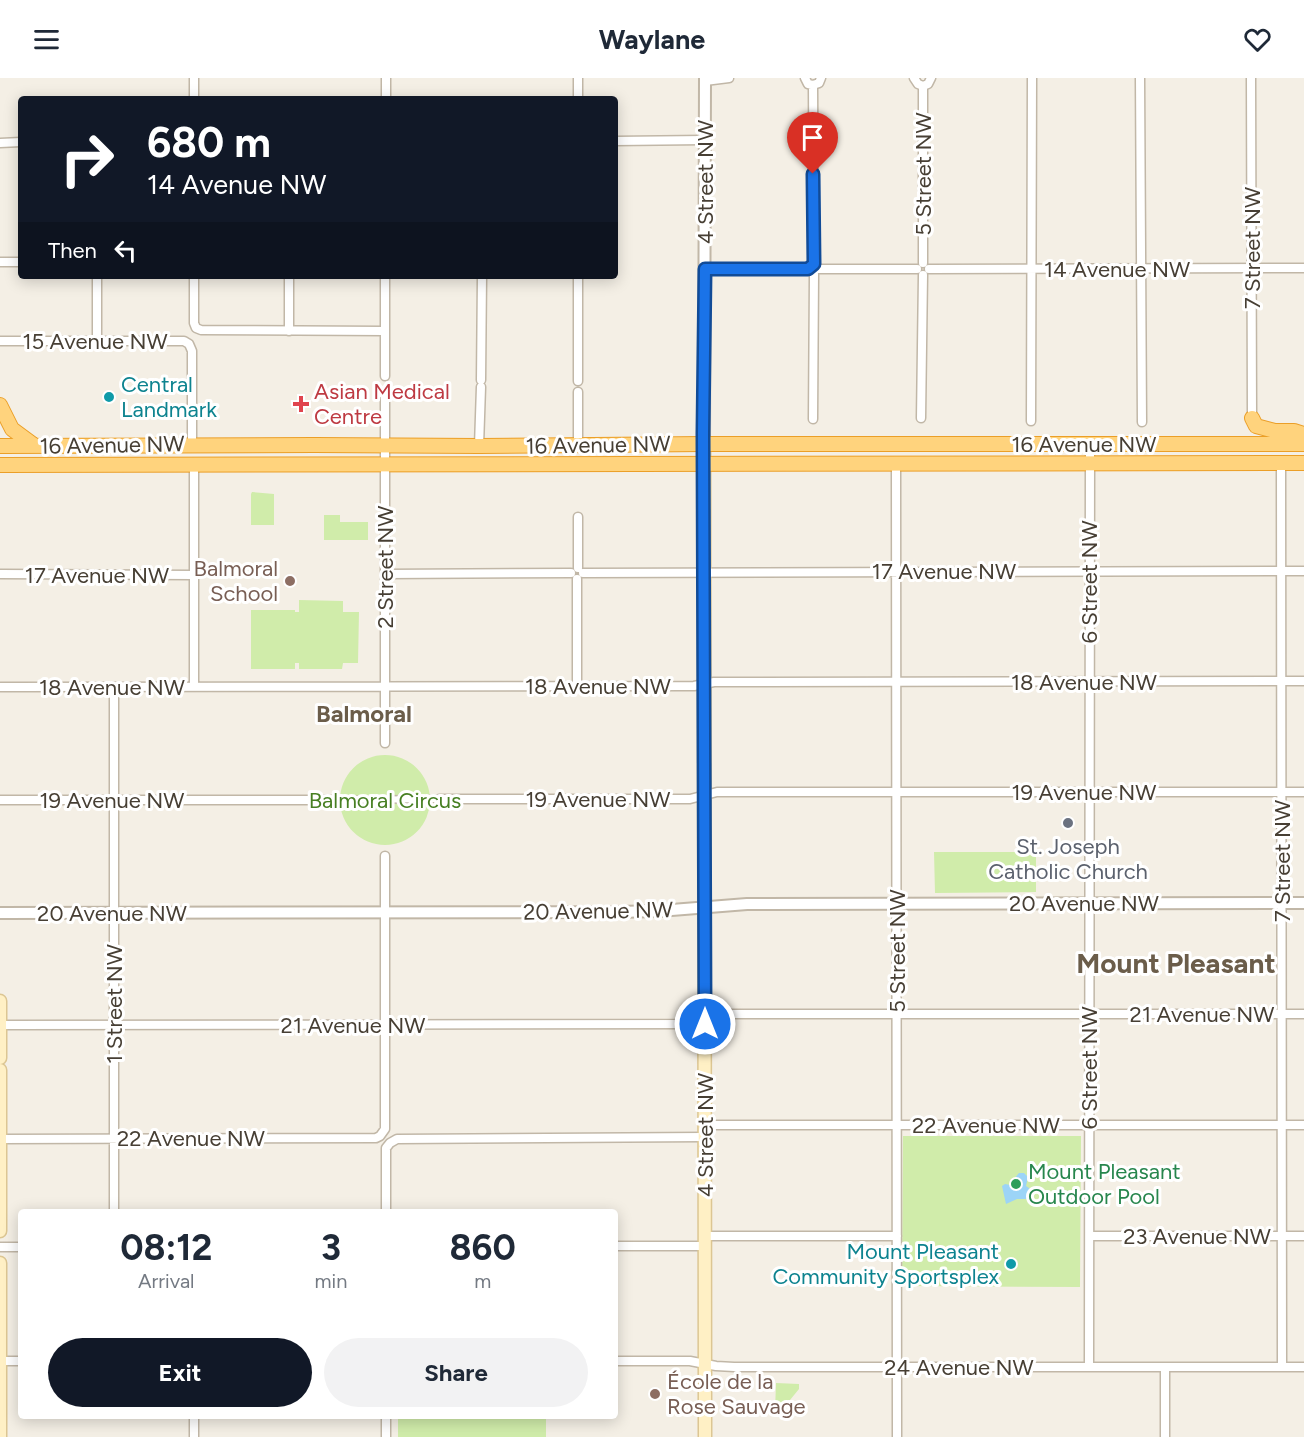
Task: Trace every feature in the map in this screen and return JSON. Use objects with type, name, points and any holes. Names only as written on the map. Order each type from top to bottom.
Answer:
[{"type":"highway","points":[[0,405],[12,429],[35,446]]},
{"type":"highway","points":[[1252,418],[1256,426],[1264,429],[1304,434]]},
{"type":"highway","name":"16 Avenue NW","points":[[0,446],[1304,444]]},
{"type":"highway","name":"16 Avenue NW","points":[[0,465],[1304,463]]},
{"type":"main road","name":"4 Street NW","points":[[704,444],[705,1437]]},
{"type":"main road","points":[[0,1001],[0,1058]]},
{"type":"main road","points":[[0,1070],[0,1231]]},
{"type":"main road","points":[[0,1263],[0,1437]]},
{"type":"street","points":[[194,78],[194,96]]},
{"type":"street","points":[[386,78],[386,96]]},
{"type":"street","points":[[578,78],[578,96]]},
{"type":"street","points":[[705,79],[729,78]]},
{"type":"street","points":[[806,78],[808,84],[813,85],[819,83],[821,78]]},
{"type":"street","points":[[914,78],[918,84],[923,86],[930,82],[931,78]]},
{"type":"street","points":[[1031,420],[1032,78]]},
{"type":"street","points":[[1140,78],[1142,422]]},
{"type":"street","name":"7 Street NW","points":[[1251,78],[1252,418]]},
{"type":"street","name":"4 Street NW","points":[[704,444],[705,79]]},
{"type":"street","points":[[813,85],[813,419]]},
{"type":"street","name":"5 Street NW","points":[[921,418],[923,86]]},
{"type":"street","points":[[618,141],[705,140]]},
{"type":"street","points":[[0,143],[18,142]]},
{"type":"street","points":[[0,262],[18,262]]},
{"type":"street","name":"14 Avenue NW","points":[[705,269],[1304,268]]},
{"type":"street","points":[[97,279],[97,342]]},
{"type":"street","name":"15 Avenue NW","points":[[194,279],[194,321],[196,328],[203,331],[385,331]]},
{"type":"street","points":[[289,331],[290,279]]},
{"type":"street","points":[[385,279],[385,376]]},
{"type":"street","points":[[479,446],[482,279]]},
{"type":"street","points":[[578,279],[578,381]]},
{"type":"street","name":"15 Avenue NW","points":[[0,341],[184,342],[189,344],[192,351],[192,445]]},
{"type":"street","name":"2 Street NW","points":[[385,392],[385,743]]},
{"type":"street","points":[[578,392],[578,445]]},
{"type":"street","name":"6 Street NW","points":[[1089,1367],[1090,445]]},
{"type":"street","name":"7 Street NW","points":[[1281,463],[1282,1367]]},
{"type":"street","name":"5 Street NW","points":[[896,464],[897,1437]]},
{"type":"street","points":[[194,466],[194,687]]},
{"type":"street","points":[[577,686],[578,517]]},
{"type":"street","name":"17 Avenue NW","points":[[385,574],[1304,571]]},
{"type":"street","name":"17 Avenue NW","points":[[0,574],[194,575]]},
{"type":"street","name":"18 Avenue NW","points":[[0,687],[694,686],[714,682],[1304,681]]},
{"type":"street","name":"1 Street NW","points":[[114,687],[114,1209]]},
{"type":"street","name":"19 Avenue NW","points":[[0,800],[690,799],[717,792],[1304,792]]},
{"type":"street","points":[[385,856],[386,1025]]},
{"type":"street","name":"20 Avenue NW","points":[[0,914],[617,912],[747,904],[1304,903]]},
{"type":"street","name":"21 Avenue NW","points":[[0,1025],[386,1025],[897,1014],[1304,1014]]},
{"type":"street","name":"22 Avenue NW","points":[[0,1139],[376,1138],[385,1129],[386,1025]]},
{"type":"street","name":"22 Avenue NW","points":[[386,1209],[386,1148],[397,1139],[898,1125],[1304,1125]]},
{"type":"street","points":[[618,1246],[897,1236]]},
{"type":"street","name":"23 Avenue NW","points":[[1090,1236],[1304,1236]]},
{"type":"street","points":[[0,1247],[18,1247]]},
{"type":"street","points":[[0,1361],[18,1361]]},
{"type":"street","name":"24 Avenue NW","points":[[618,1361],[690,1361],[734,1367],[1304,1367]]},
{"type":"street","points":[[1165,1367],[1165,1437]]},
{"type":"street","points":[[194,1419],[194,1437]]},
{"type":"street","points":[[386,1419],[386,1437]]},
{"type":"green space","points":[[252,492],[274,494],[274,525],[251,525]]},
{"type":"green space","points":[[324,515],[340,515],[340,522],[368,522],[368,540],[324,540]]},
{"type":"green space","points":[[299,600],[343,601],[343,612],[359,612],[358,663],[343,663],[342,669],[299,669],[299,663],[295,663],[295,669],[251,669],[251,610],[295,610],[299,612]]},
{"type":"green space","name":"Balmoral Circus","points":[[385,755],[402,759],[417,768],[426,783],[430,800],[426,817],[417,832],[402,841],[385,845],[368,841],[353,832],[344,817],[340,800],[344,783],[353,768],[368,759]]},
{"type":"green space","points":[[934,852],[1036,852],[1036,892],[935,893]]},
{"type":"green space","points":[[903,1136],[1081,1136],[1080,1287],[902,1286]]},
{"type":"green space","points":[[776,1383],[799,1384],[799,1389],[781,1411],[775,1411]]},
{"type":"green space","points":[[398,1419],[546,1419],[546,1437],[398,1437]]},
{"type":"water","points":[[1019,1173],[1024,1173],[1028,1177],[1026,1186],[1032,1190],[1032,1195],[1028,1199],[1017,1199],[1006,1204],[1002,1186],[1005,1184],[1016,1186],[1014,1179]]},
{"type":"place","name":"Central Landmark","points":[[109,397]]},
{"type":"place","name":"Asian Medical Centre","points":[[301,404]]},
{"type":"place","name":"Balmoral School","points":[[290,581]]},
{"type":"place","name":"St. Joseph Catholic Church","points":[[1068,823]]},
{"type":"place","name":"Mount Pleasant Outdoor Pool","points":[[1016,1184]]},
{"type":"place","name":"Mount Pleasant Community Sportsplex","points":[[1011,1264]]},
{"type":"place","name":"École de la Rose Sauvage","points":[[655,1394]]},
{"type":"district","name":"Balmoral","points":[[364,713]]},
{"type":"district","name":"Mount Pleasant","points":[[1176,963]]},
{"type":"route","points":[[705,1024],[703,433],[705,269],[808,269],[814,264],[813,174]]}]
